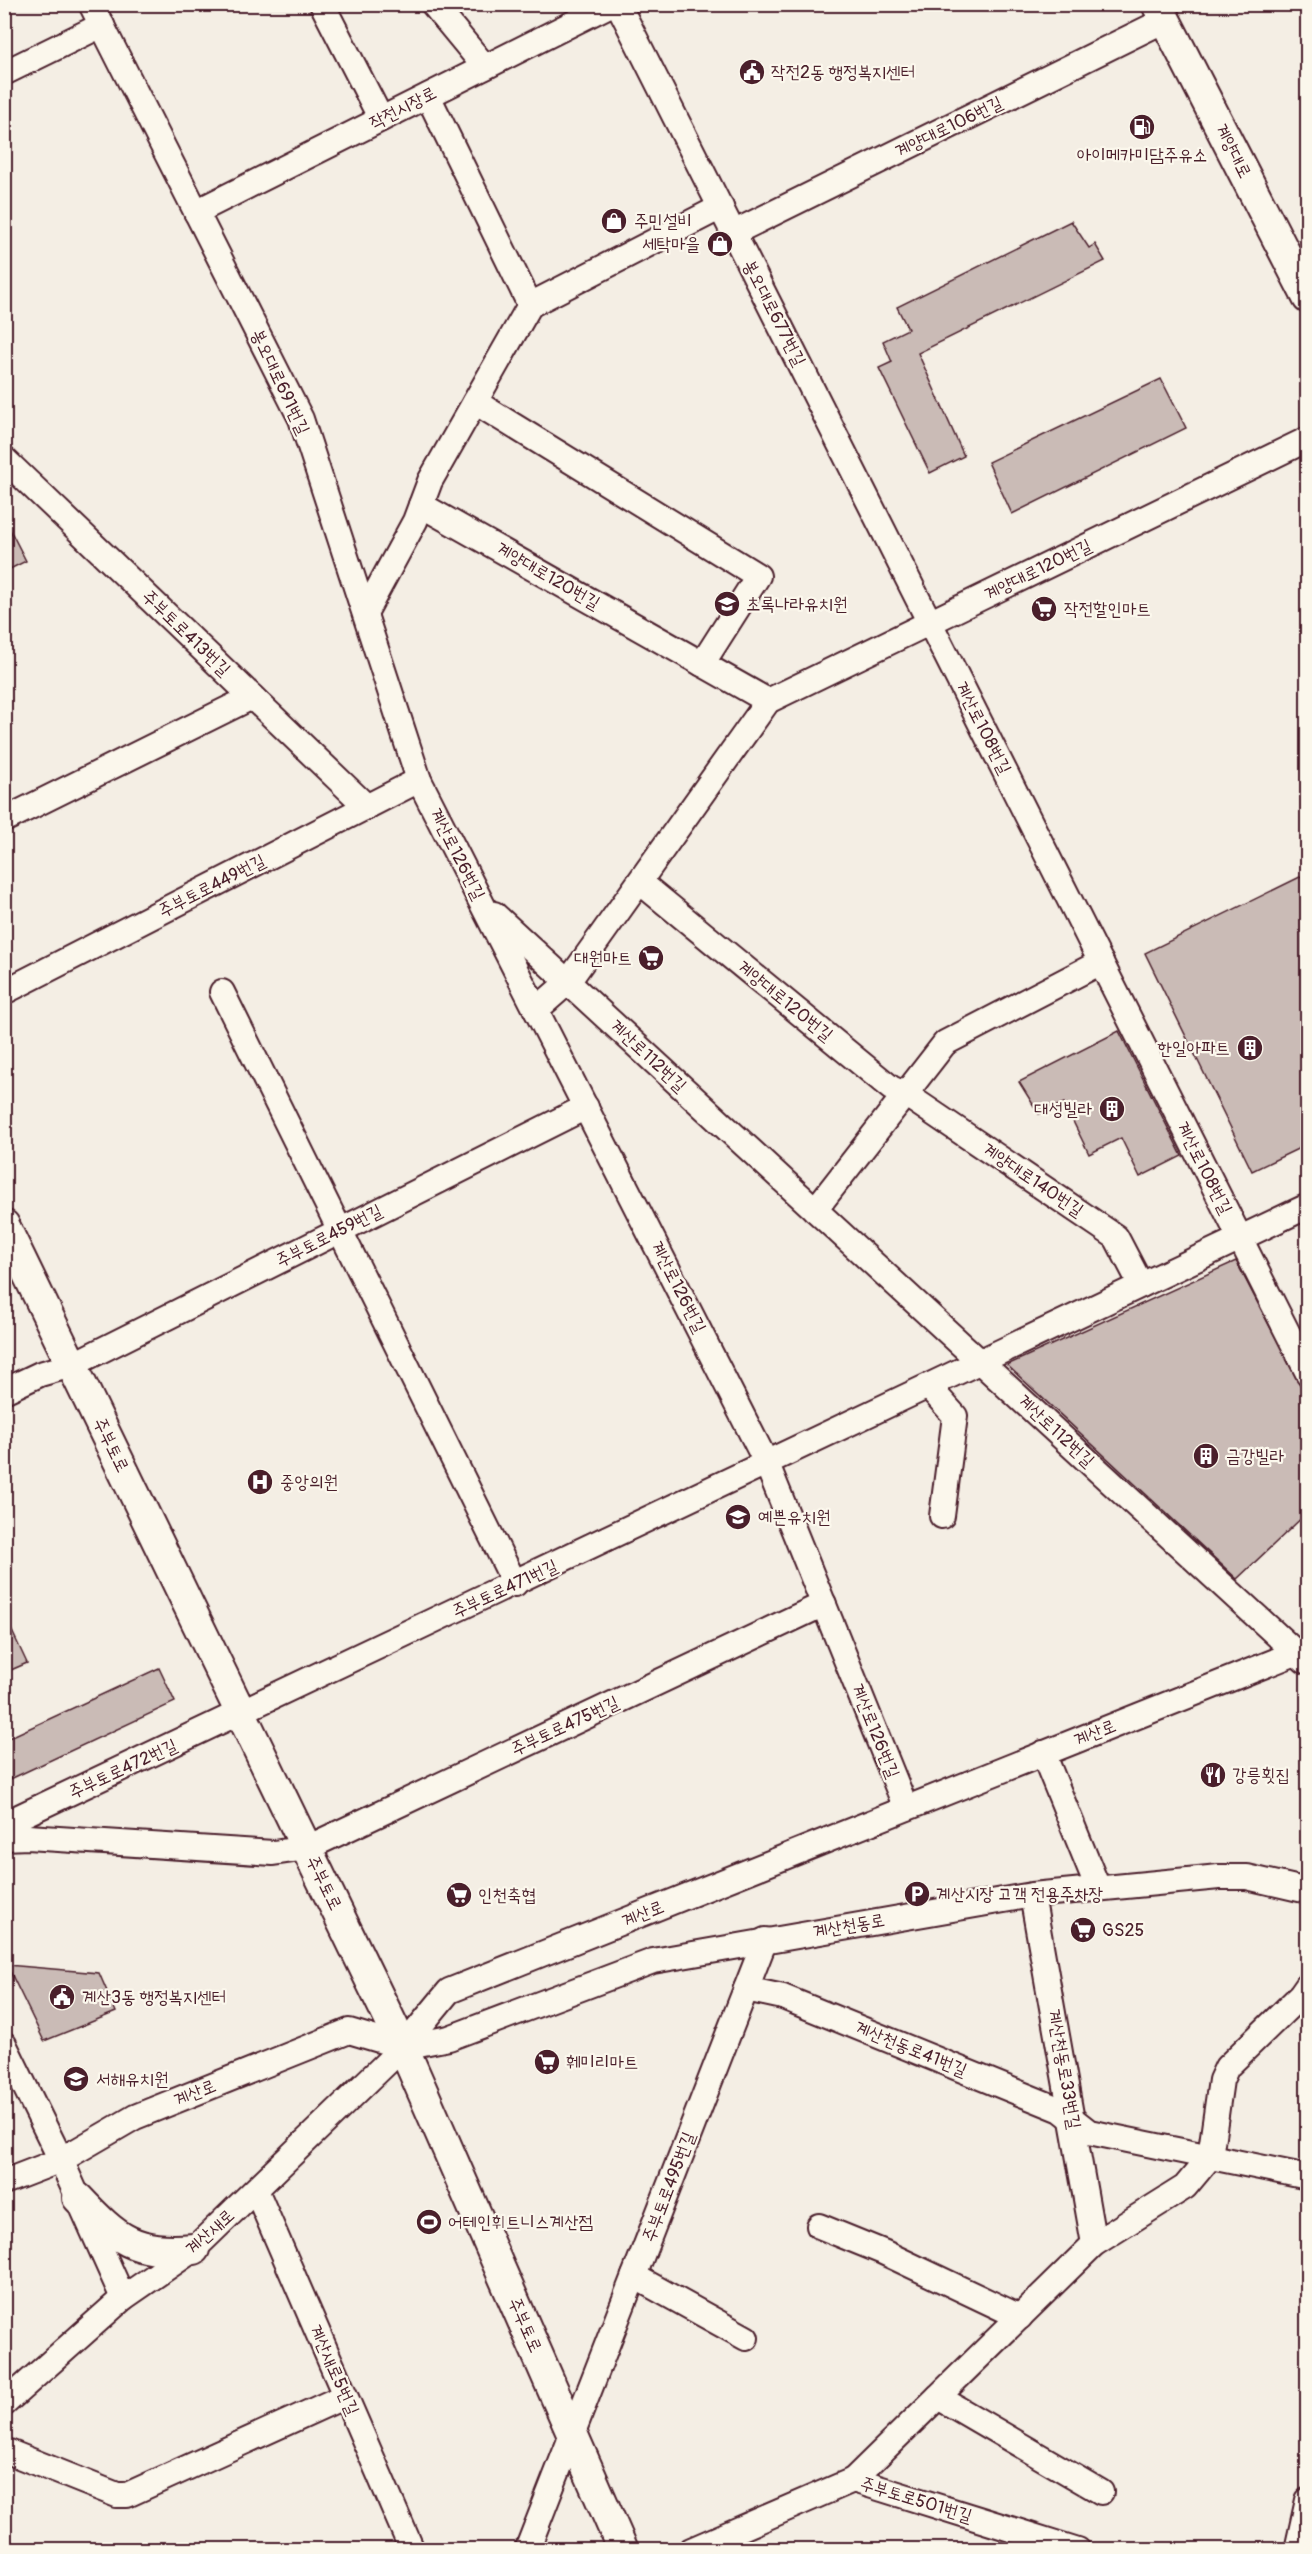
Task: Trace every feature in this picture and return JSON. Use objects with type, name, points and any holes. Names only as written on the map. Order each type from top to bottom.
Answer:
[{"type":"main road","name":"계양대로","points":[[1161,12],[1299,258],[1308,298]]},
{"type":"main road","name":"주부토로","points":[[4,1225],[403,2048],[623,2550]]},
{"type":"main road","points":[[78,2198],[106,2228],[130,2243],[161,2252],[194,2249]]},
{"type":"street","points":[[322,4],[381,119]]},
{"type":"street","points":[[433,4],[485,67]]},
{"type":"street","name":"작전시장로","points":[[196,212],[610,4]]},
{"type":"street","name":"봉오대로677번길","points":[[618,4],[930,622]]},
{"type":"street","name":"계양대로106번길","points":[[733,233],[1161,12]]},
{"type":"street","points":[[4,73],[96,15]]},
{"type":"street","name":"봉오대로691번길","points":[[96,15],[301,419],[419,780]]},
{"type":"street","points":[[428,96],[530,305]]},
{"type":"street","points":[[365,613],[421,505],[430,481],[530,305],[721,207]]},
{"type":"street","points":[[475,402],[758,576],[702,664]]},
{"type":"street","name":"계양대로120번길","points":[[536,1010],[568,982],[768,701],[1308,439]]},
{"type":"street","name":"주부토로413번길","points":[[4,459],[367,807]]},
{"type":"street","name":"계양대로120번길","points":[[421,505],[768,701]]},
{"type":"street","name":"계산로108번길","points":[[930,622],[1308,1373]]},
{"type":"street","points":[[4,820],[252,697]]},
{"type":"street","name":"주부토로449번길","points":[[4,992],[419,780]]},
{"type":"street","name":"계산로126번길","points":[[419,780],[767,1464],[906,1808]]},
{"type":"street","name":"계양대로120번길","points":[[639,882],[891,1088],[905,1094]]},
{"type":"street","name":"계산로112번길","points":[[481,903],[981,1362],[1304,1654]]},
{"type":"street","points":[[815,1210],[945,1043],[1101,962]]},
{"type":"street","points":[[222,992],[515,1584]]},
{"type":"street","name":"계양대로140번길","points":[[905,1094],[1116,1237],[1141,1285]]},
{"type":"street","name":"주부토로459번길","points":[[4,1391],[40,1374],[72,1365],[586,1107]]},
{"type":"street","points":[[767,1464],[1308,1206]]},
{"type":"street","points":[[929,1387],[955,1416],[942,1516]]},
{"type":"street","name":"주부토로471번길","points":[[242,1714],[767,1464]]},
{"type":"street","name":"주부토로475번길","points":[[4,1838],[28,1837],[273,1853],[307,1848],[824,1604]]},
{"type":"street","name":"계산로","points":[[4,2182],[61,2160],[135,2117],[349,2031],[403,2048],[449,1991],[906,1808],[1304,1654]]},
{"type":"street","name":"주부토로472번길","points":[[4,1824],[242,1714]]},
{"type":"street","points":[[1044,1754],[1098,1888]]},
{"type":"street","name":"계산천동로","points":[[403,2048],[448,2038],[653,1961],[765,1940],[1032,1895],[1219,1877],[1247,1877],[1308,1891]]},
{"type":"street","name":"계산천동로33번길","points":[[1032,1895],[1094,2244]]},
{"type":"street","name":"주부토로495번길","points":[[527,2550],[765,1940]]},
{"type":"street","points":[[853,2480],[1094,2244],[1185,2187],[1210,2157],[1221,2080],[1227,2067],[1301,1995],[1308,1985]]},
{"type":"street","name":"계산천동로41번길","points":[[746,1989],[783,1997],[1061,2110],[1089,2132],[1308,2177]]},
{"type":"street","points":[[4,2044],[61,2160],[123,2298]]},
{"type":"street","name":"계산새로","points":[[4,2404],[123,2298],[194,2249],[403,2048]]},
{"type":"street","name":"계산새로5번길","points":[[256,2190],[412,2550]]},
{"type":"street","points":[[819,2226],[884,2252],[1020,2317]]},
{"type":"street","points":[[634,2276],[746,2338]]},
{"type":"street","points":[[4,2450],[117,2495],[127,2495],[345,2396]]},
{"type":"street","points":[[938,2397],[1101,2492]]},
{"type":"street","name":"주부토로501번길","points":[[691,2550],[853,2480],[1078,2550]]},
{"type":"street","points":[[1297,2550],[1308,2500]]},
{"type":"building","points":[[1071,221],[1089,248],[1095,244],[1105,261],[918,353],[964,456],[930,473],[879,368],[892,362],[883,341],[908,329],[897,307]]},
{"type":"building","points":[[1161,379],[1186,428],[1012,514],[988,462]]},
{"type":"building","points":[[4,518],[26,561],[4,572]]},
{"type":"building","name":"한일아파트","points":[[1308,873],[1308,1144],[1252,1171],[1145,953]]},
{"type":"building","name":"대성빌라","points":[[1119,1031],[1182,1156],[1140,1177],[1121,1138],[1089,1154],[1064,1103],[1039,1114],[1019,1082]]},
{"type":"building","name":"금강빌라","points":[[1236,1261],[1308,1400],[1308,1512],[1237,1579],[1007,1365]]},
{"type":"building","points":[[4,1614],[27,1663],[4,1673]]},
{"type":"building","points":[[159,1668],[175,1702],[4,1782],[4,1740]]},
{"type":"building","points":[[7,1965],[99,1973],[116,2012],[44,2041]]},
{"type":"place","name":"작전2동 행정복지센터","points":[[752,72]]},
{"type":"place","name":"아이메카미담주유소","points":[[1142,127]]},
{"type":"place","name":"주민설비","points":[[614,221]]},
{"type":"place","name":"세탁마을","points":[[720,244]]},
{"type":"place","name":"초록나라유치원","points":[[727,604]]},
{"type":"place","name":"작전할인마트","points":[[1044,609]]},
{"type":"place","name":"대원마트","points":[[651,958]]},
{"type":"place","name":"한일아파트","points":[[1250,1048]]},
{"type":"place","name":"대성빌라","points":[[1112,1109]]},
{"type":"place","name":"금강빌라","points":[[1206,1456]]},
{"type":"place","name":"중앙의원","points":[[260,1482]]},
{"type":"place","name":"예쁜유치원","points":[[738,1517]]},
{"type":"place","name":"강릉횟집","points":[[1213,1775]]},
{"type":"place","name":"계산시장 고객 전용주차장","points":[[917,1894]]},
{"type":"place","name":"인천축협","points":[[459,1895]]},
{"type":"place","name":"GS25","points":[[1083,1930]]},
{"type":"place","name":"계산3동 행정복지센터","points":[[62,1997]]},
{"type":"place","name":"훼미리마트","points":[[547,2062]]},
{"type":"place","name":"서해유치원","points":[[76,2079]]},
{"type":"place","name":"어테인휘트니스계산점","points":[[429,2222]]}]
